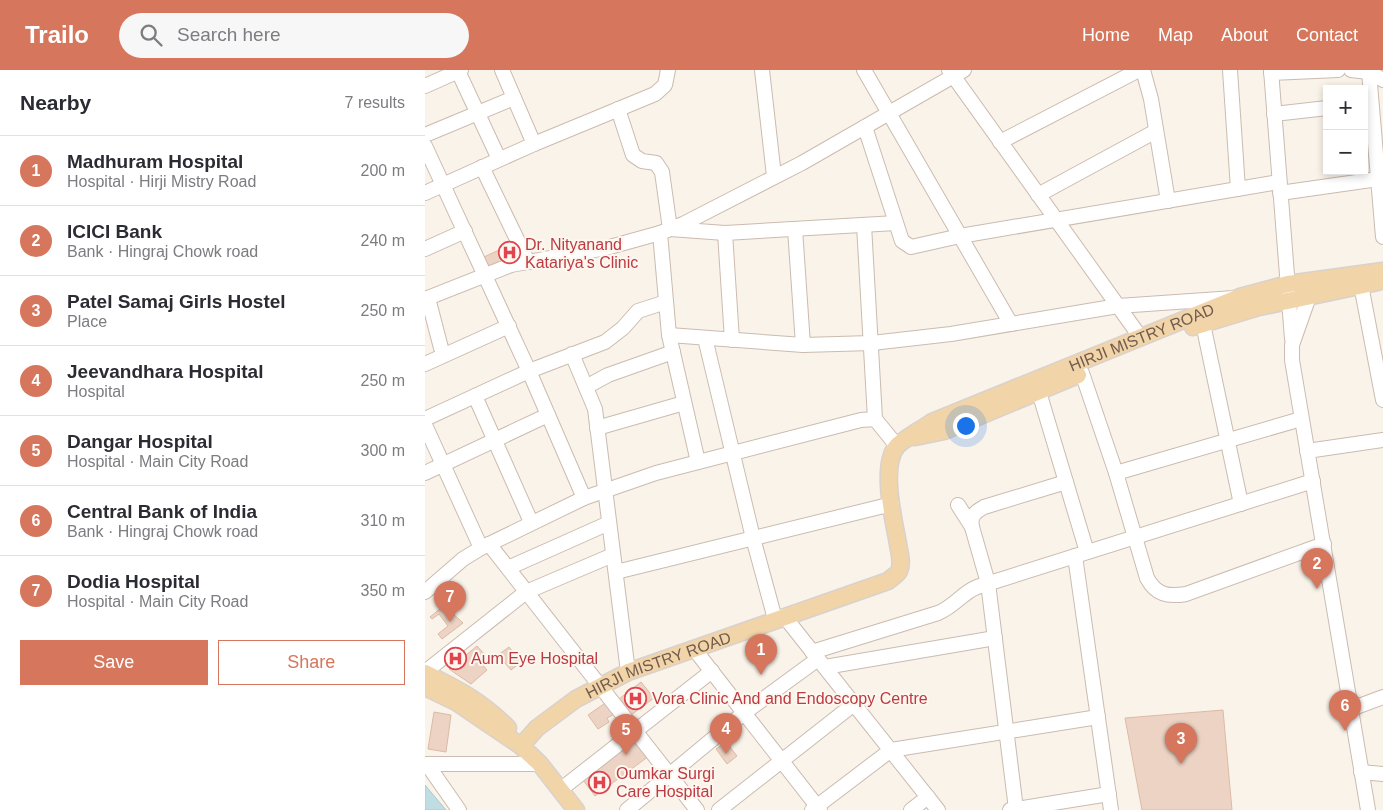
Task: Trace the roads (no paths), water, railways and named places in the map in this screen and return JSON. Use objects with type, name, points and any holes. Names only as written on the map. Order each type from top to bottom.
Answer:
[{"type":"main road","name":"HIRJI MISTRY ROAD","points":[[519,745],[537,728],[576,699],[628,672],[888,581],[895,576],[899,570],[901,560],[892,504],[889,475],[890,459],[903,442],[931,422],[1239,298],[1288,284],[1383,270]]},
{"type":"main road","name":"HIRJI MISTRY ROAD","points":[[903,442],[944,431],[1203,324],[1289,301],[1383,281]]},
{"type":"main road","points":[[425,673],[457,689],[488,708],[508,729],[519,745]]},
{"type":"main road","points":[[425,686],[456,702],[519,745],[540,764],[576,810]]},
{"type":"street","points":[[502,70],[534,144]]},
{"type":"street","points":[[425,193],[499,159],[618,110],[661,90],[667,80],[668,70]]},
{"type":"street","points":[[761,70],[775,176]]},
{"type":"street","points":[[864,70],[1011,324]]},
{"type":"street","points":[[1000,142],[1141,70],[1151,99],[1168,201]]},
{"type":"street","points":[[1230,70],[1238,189]]},
{"type":"street","points":[[1338,70],[1271,71],[1293,345],[1292,360],[1368,810]]},
{"type":"street","points":[[1351,70],[1369,72],[1383,80]]},
{"type":"street","points":[[425,86],[460,71],[499,159]]},
{"type":"street","points":[[441,348],[426,299],[486,275],[528,262],[606,248],[665,231],[775,176],[889,114],[955,72],[1000,142],[1141,338]]},
{"type":"street","points":[[1369,72],[1368,104],[1378,179],[1383,238]]},
{"type":"street","points":[[425,136],[514,98]]},
{"type":"street","points":[[1274,114],[1323,108]]},
{"type":"street","points":[[618,110],[633,155],[642,161],[656,163],[662,172],[666,302],[669,335],[697,462]]},
{"type":"street","points":[[865,127],[902,241],[911,247],[960,236],[1238,189],[1378,179]]},
{"type":"street","points":[[1038,195],[1156,131]]},
{"type":"street","points":[[425,146],[486,275],[584,498]]},
{"type":"street","points":[[482,167],[528,262]]},
{"type":"street","points":[[665,231],[725,233],[897,223]]},
{"type":"street","points":[[864,225],[875,419],[903,442]]},
{"type":"street","points":[[795,229],[803,345]]},
{"type":"street","points":[[425,249],[465,231]]},
{"type":"street","points":[[725,233],[733,340]]},
{"type":"street","points":[[1293,345],[1308,297],[1316,280]]},
{"type":"street","points":[[1361,285],[1383,400]]},
{"type":"street","points":[[669,335],[803,345],[872,343],[951,334],[1118,306],[1239,298]]},
{"type":"street","points":[[425,419],[529,371],[615,336],[638,311],[666,302]]},
{"type":"street","points":[[1203,324],[1241,504]]},
{"type":"street","points":[[425,364],[509,326]]},
{"type":"street","points":[[705,338],[753,538],[780,618],[818,659],[938,810]]},
{"type":"street","points":[[586,387],[608,375],[673,352]]},
{"type":"street","points":[[573,354],[595,409],[628,672]]},
{"type":"street","points":[[1082,373],[1116,473],[1147,578],[1152,588],[1160,594],[1174,596],[1186,594],[1323,544]]},
{"type":"street","points":[[1039,392],[1066,482],[1081,554],[1098,717],[1111,810]]},
{"type":"street","points":[[475,396],[531,522]]},
{"type":"street","points":[[597,428],[684,403]]},
{"type":"street","points":[[425,473],[548,415]]},
{"type":"street","points":[[425,592],[463,559],[531,522],[584,498],[656,473],[836,426],[875,419]]},
{"type":"street","points":[[1116,473],[1301,419]]},
{"type":"street","points":[[425,425],[443,465],[485,546],[508,568],[697,810]]},
{"type":"street","points":[[1307,451],[1383,440]]},
{"type":"street","points":[[627,810],[744,713],[818,659],[938,613],[954,605],[970,590],[988,583],[1313,481]]},
{"type":"street","points":[[972,527],[972,518],[975,511],[1066,482]]},
{"type":"street","points":[[615,572],[892,504]]},
{"type":"street","points":[[958,504],[972,527],[988,583],[1006,730],[1013,810],[1109,794]]},
{"type":"street","points":[[508,568],[609,523]]},
{"type":"street","points":[[425,673],[527,592],[613,554]]},
{"type":"street","points":[[818,659],[995,638]]},
{"type":"street","points":[[695,650],[781,760],[816,809],[891,750],[1006,730],[1098,717]]},
{"type":"street","points":[[560,790],[712,671]]},
{"type":"street","points":[[1351,709],[1383,697]]},
{"type":"street","points":[[719,810],[854,704]]},
{"type":"street","points":[[505,764],[519,745]]},
{"type":"street","points":[[426,764],[540,764]]},
{"type":"street","points":[[426,764],[459,810]]},
{"type":"street","points":[[1361,772],[1383,774]]},
{"type":"street","points":[[911,810],[928,797]]},
{"type":"water","points":[[425,785],[446,810],[425,810]]},
{"type":"place","name":"Dr. Nityanand Katariya's Clinic","points":[[509,253]]},
{"type":"place","name":"ICICI Bank","points":[[1317,589]]},
{"type":"place","name":"Dodia Hospital","points":[[450,622]]},
{"type":"place","name":"Aum Eye Hospital","points":[[455,658]]},
{"type":"place","name":"Madhuram Hospital","points":[[761,675]]},
{"type":"place","name":"Vora Clinic And and Endoscopy Centre","points":[[636,698]]},
{"type":"place","name":"Central Bank of India","points":[[1345,731]]},
{"type":"place","name":"Jeevandhara Hospital","points":[[726,754]]},
{"type":"place","name":"Dangar Hospital","points":[[626,755]]},
{"type":"place","name":"Patel Samaj Girls Hostel","points":[[1181,764]]},
{"type":"place","name":"Oumkar Surgi Care Hospital","points":[[600,782]]}]
